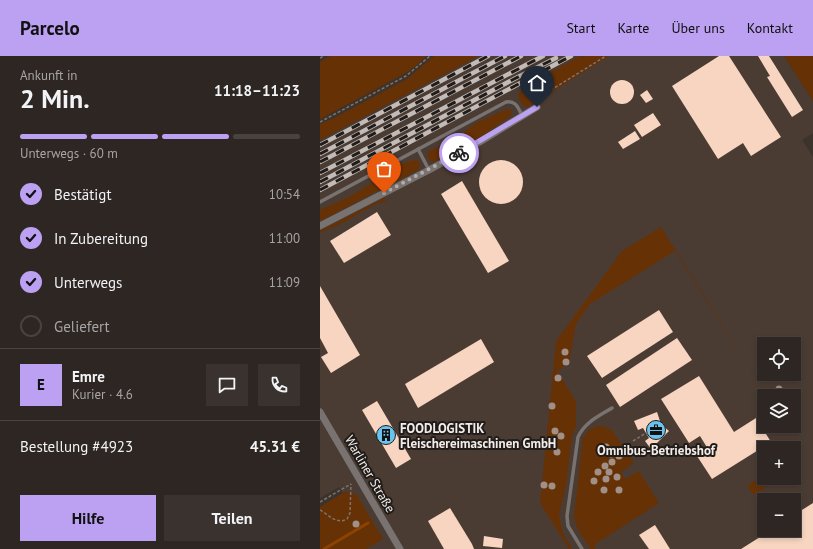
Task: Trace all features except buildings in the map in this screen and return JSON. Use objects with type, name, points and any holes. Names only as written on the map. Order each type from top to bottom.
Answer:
[{"type":"street","points":[[320,226],[429,170],[478,143],[537,107]]},
{"type":"street","name":"Warliner Straße","points":[[320,412],[400,549]]},
{"type":"lane","points":[[320,202],[506,102],[511,101],[515,103],[522,115]]},
{"type":"lane","points":[[418,149],[429,170]]},
{"type":"lane","points":[[582,549],[568,526],[567,516],[578,437],[582,429],[588,423],[612,408]]},
{"type":"path","points":[[320,58],[324,56]]},
{"type":"path","points":[[320,122],[406,76],[430,56]]},
{"type":"path","points":[[539,98],[606,56]]},
{"type":"path","points":[[633,441],[646,433]]},
{"type":"path","points":[[320,502],[359,479]]},
{"type":"path","points":[[320,510],[339,521],[347,519],[350,513],[351,484]]},
{"type":"shaded area","points":[[330,56],[426,56],[416,66],[404,74],[320,119],[320,62]]},
{"type":"shaded area","points":[[434,56],[479,56],[320,140],[320,124],[407,79]]},
{"type":"shaded area","points":[[479,56],[784,56],[813,101],[813,133],[802,140],[813,157],[813,549],[366,549],[383,538],[348,492],[343,493],[339,487],[320,498],[320,140]]},
{"type":"shaded area","points":[[580,56],[609,56],[528,107],[522,105],[518,95],[522,90],[535,83],[536,80]]},
{"type":"shaded area","points":[[784,56],[813,56],[813,101]]},
{"type":"shaded area","points":[[507,109],[512,111],[511,116],[480,137],[434,162],[430,161],[427,157],[429,151],[456,138],[476,123]]},
{"type":"shaded area","points":[[415,160],[419,161],[420,165],[418,170],[320,221],[320,210],[354,194],[400,165]]},
{"type":"shaded area","points":[[384,198],[388,204],[384,202],[376,204],[341,224],[320,233],[320,231]]},
{"type":"shaded area","points":[[661,227],[757,379],[675,251],[590,304],[576,324],[569,363],[557,371],[576,401],[576,426],[572,437],[566,485],[559,515],[563,534],[572,549],[569,549],[540,503],[556,341],[622,251]]},
{"type":"shaded area","points":[[597,426],[612,430],[634,463],[621,472],[625,479],[639,471],[659,503],[594,545],[596,549],[591,549],[578,529],[574,515],[583,438],[589,430]]},
{"type":"shaded area","points":[[757,480],[757,485],[769,485],[754,495],[747,486]]},
{"type":"shaded area","points":[[348,492],[357,495],[383,539],[366,549],[320,549],[320,507],[343,493]]},
{"type":"waterway","points":[[324,549],[368,523]]},
{"type":"railway","points":[[320,145],[488,56]]},
{"type":"railway","points":[[320,154],[505,56]]},
{"type":"railway","points":[[320,162],[521,56]]},
{"type":"railway","points":[[320,173],[543,56]]},
{"type":"railway","points":[[320,190],[571,56]]},
{"type":"railway","points":[[320,182],[556,58]]},
{"type":"way so far","points":[[384,193],[459,153]]},
{"type":"place","name":"Omnibus-Betriebshof","points":[[656,430]]},
{"type":"place","name":"FOODLOGISTIK Fleischereimaschinen GmbH","points":[[386,435]]},
{"type":"route","points":[[459,153],[537,107]]}]
